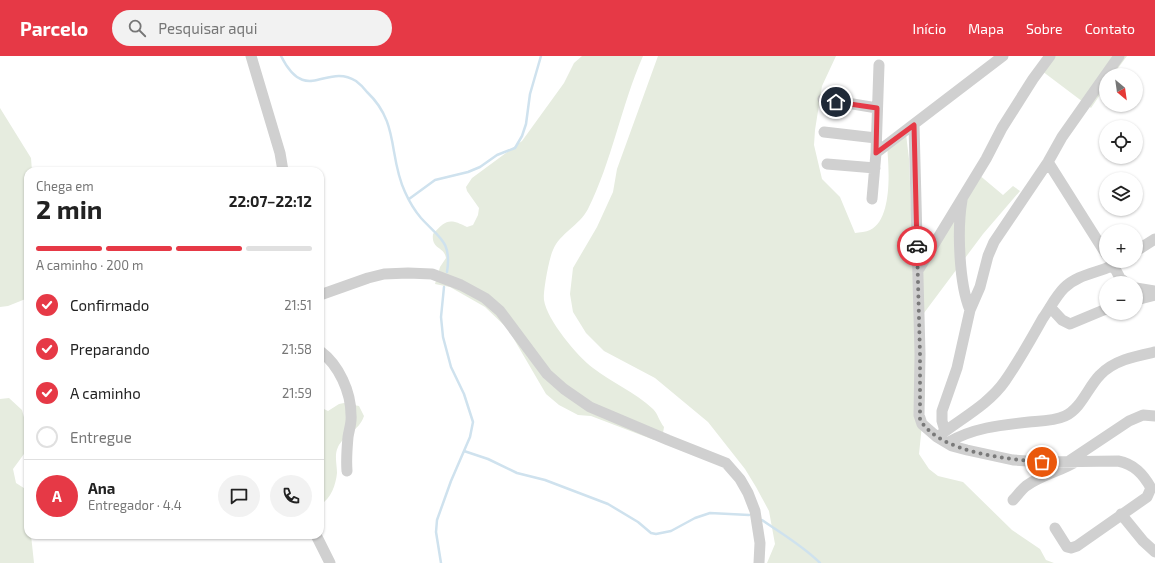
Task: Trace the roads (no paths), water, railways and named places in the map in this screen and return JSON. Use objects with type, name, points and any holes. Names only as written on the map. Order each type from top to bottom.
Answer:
[{"type":"street","points":[[251,56],[280,153],[282,167]]},
{"type":"street","points":[[983,71],[992,56]]},
{"type":"street","points":[[876,153],[1002,56]]},
{"type":"street","points":[[918,269],[1033,79],[1050,56]]},
{"type":"street","points":[[941,434],[942,412],[957,368],[970,310],[980,287],[988,256],[994,242],[1048,162],[1062,137],[1119,56]]},
{"type":"street","points":[[872,199],[876,153],[879,65]]},
{"type":"street","points":[[823,100],[877,108]]},
{"type":"street","points":[[914,125],[920,354],[919,415],[922,424],[941,434],[947,443],[952,446],[1013,460],[1042,462],[1118,461],[1128,463],[1136,468],[1151,488],[1147,497],[1077,546],[1071,548],[1063,543],[1055,528]]},
{"type":"street","points":[[824,132],[876,138]]},
{"type":"street","points":[[1048,162],[1099,243]]},
{"type":"street","points":[[827,164],[875,168]]},
{"type":"street","points":[[963,194],[959,217],[960,248],[965,297],[970,310]]},
{"type":"street","points":[[1143,247],[1155,239]]},
{"type":"street","points":[[941,434],[972,413],[1005,382],[1050,307],[1064,288],[1074,280],[1103,268]]},
{"type":"street","points":[[324,293],[368,278],[384,274],[408,272],[432,274],[461,285],[485,298],[500,311],[547,374],[564,389],[590,407],[726,463],[740,479],[755,511],[760,543],[758,563]]},
{"type":"street","points":[[1143,289],[1155,291]]},
{"type":"street","points":[[1143,298],[1155,295]]},
{"type":"street","points":[[1050,307],[1062,320],[1070,324],[1099,312]]},
{"type":"street","points":[[947,443],[958,436],[1001,425],[1057,419],[1066,415],[1076,407],[1100,374],[1110,367],[1120,361],[1155,352]]},
{"type":"street","points":[[324,355],[337,370],[344,382],[349,396],[352,416],[348,439],[347,471]]},
{"type":"street","points":[[1013,500],[1025,487],[1065,468],[1129,421],[1143,415],[1155,416]]},
{"type":"street","points":[[1121,514],[1143,541],[1155,552]]},
{"type":"street","points":[[318,539],[330,563]]},
{"type":"waterway","points":[[281,56],[290,71],[299,78],[308,81],[335,76],[345,77],[359,83],[377,104],[389,128],[400,179],[412,206],[427,225],[443,241],[446,247],[448,253],[447,272]]},
{"type":"waterway","points":[[409,199],[435,180],[468,172],[480,167],[497,155],[515,148],[522,136],[526,124],[530,94],[541,56]]},
{"type":"waterway","points":[[441,563],[436,532],[437,520],[451,481],[470,437],[473,422],[464,394],[451,367],[443,337],[441,317],[444,287]]},
{"type":"waterway","points":[[464,451],[488,459],[517,473],[545,480],[608,504],[638,522],[651,533],[656,534],[671,531],[695,518],[710,513],[749,515]]},
{"type":"waterway","points":[[762,520],[820,563]]}]
